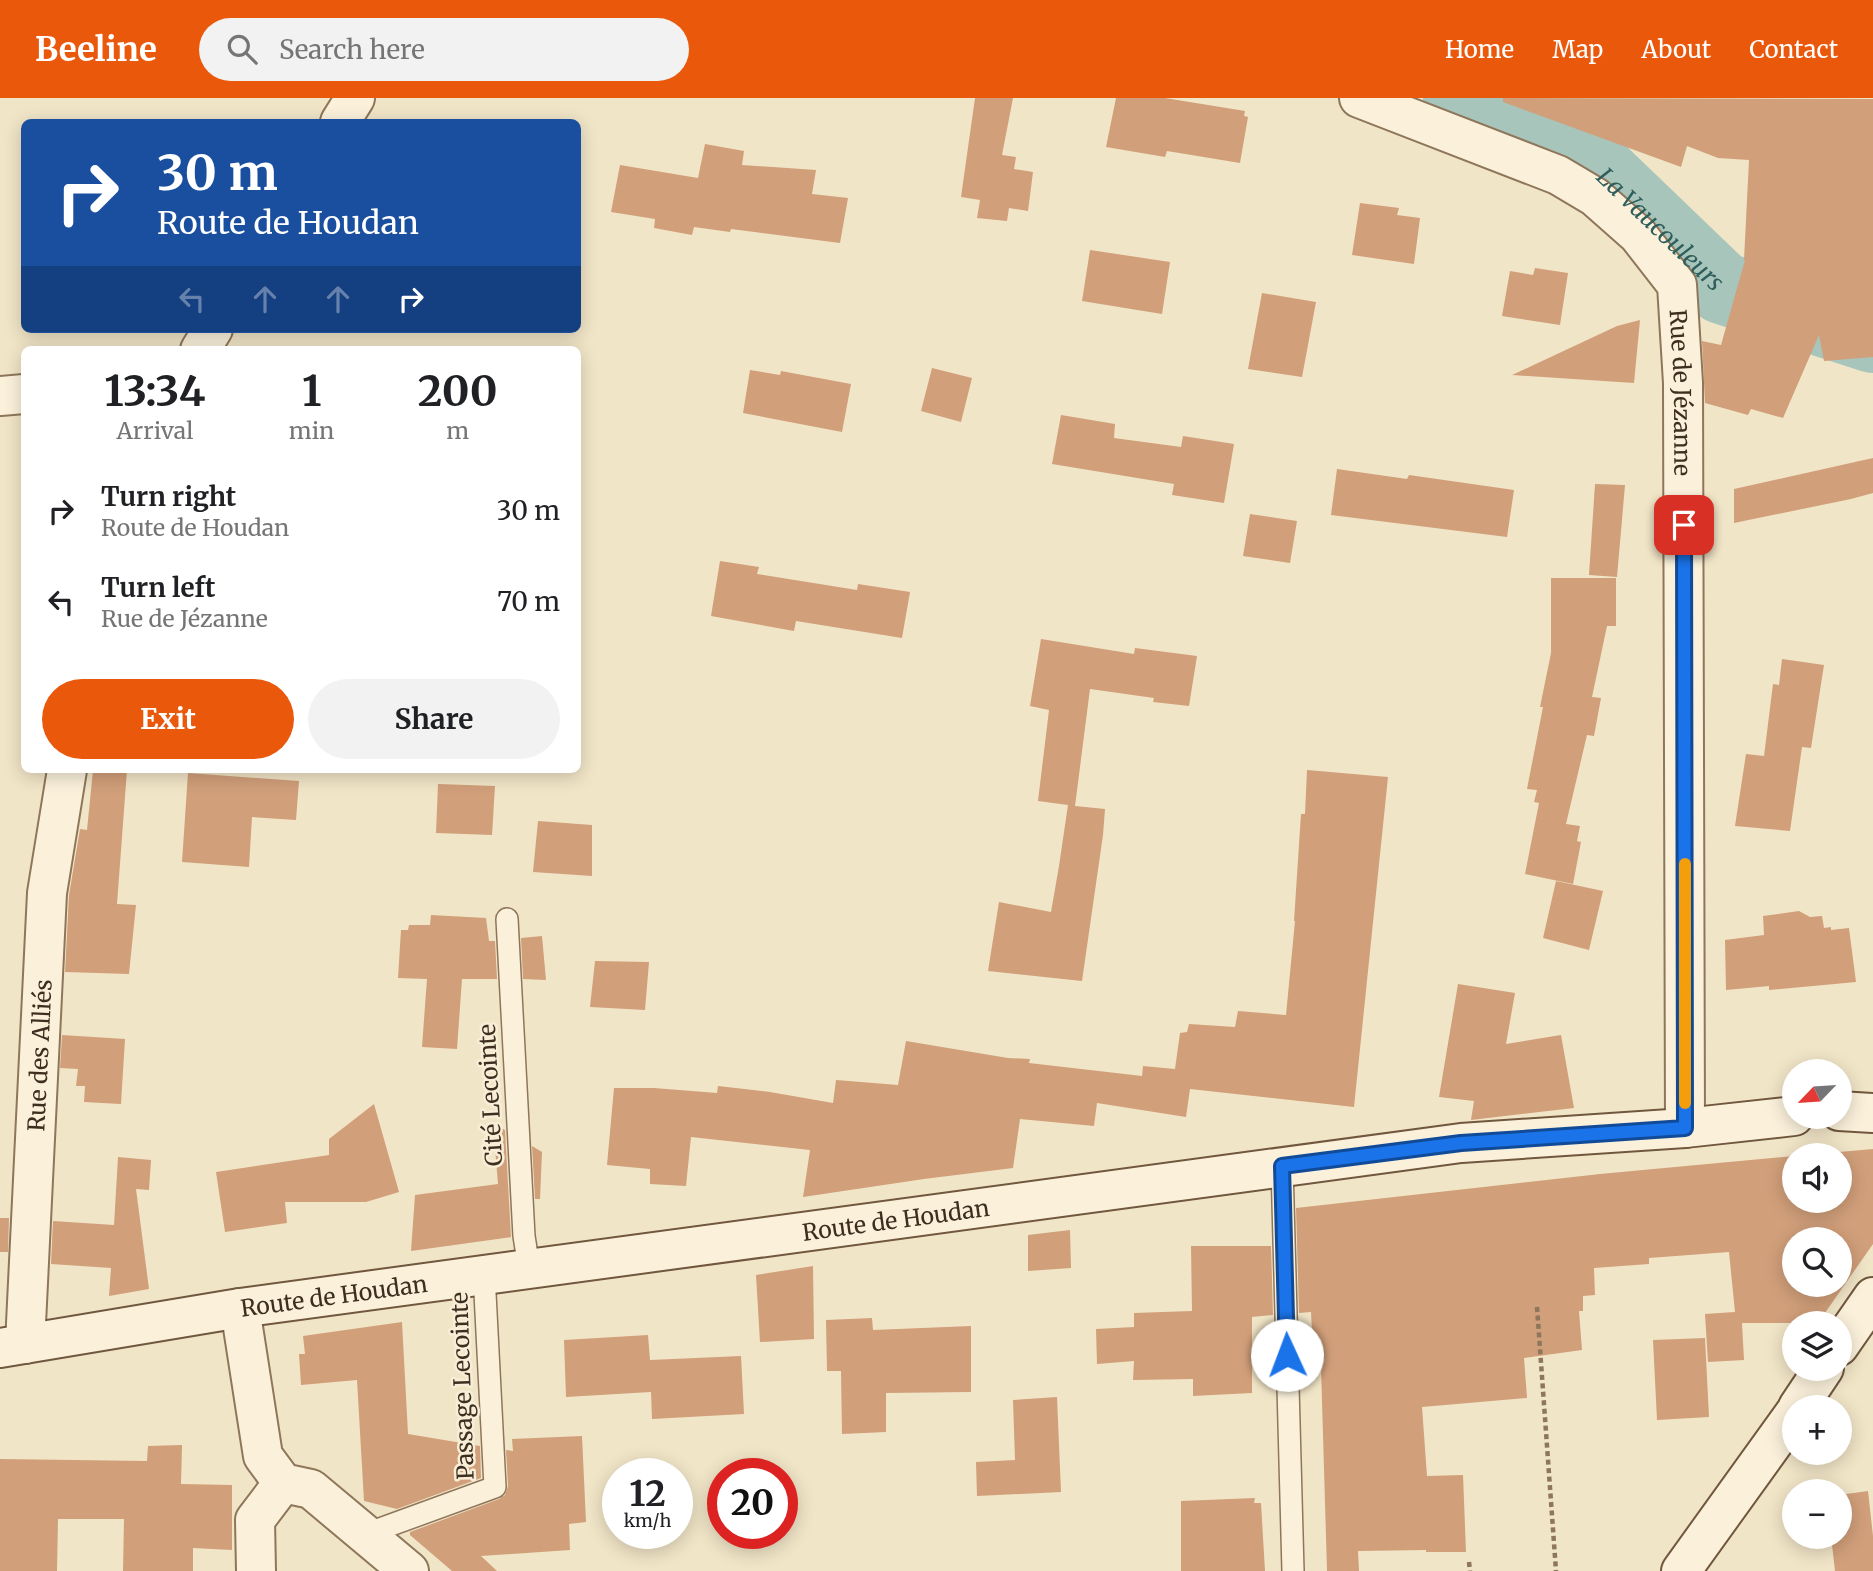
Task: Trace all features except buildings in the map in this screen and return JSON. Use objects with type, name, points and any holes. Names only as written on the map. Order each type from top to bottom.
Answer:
[{"type":"street","points":[[342,119],[355,98]]},
{"type":"street","name":"Rue de Jézanne","points":[[1359,98],[1558,175],[1595,197],[1638,235],[1677,285],[1683,383],[1684,470],[1685,1128]]},
{"type":"street","points":[[0,396],[21,394]]},
{"type":"street","name":"Rue des Alliés","points":[[13,1346],[47,893],[67,773]]},
{"type":"street","points":[[1852,1112],[1873,1114]]},
{"type":"street","name":"Route de Houdan","points":[[13,1346],[240,1308],[1282,1166],[1461,1143],[1685,1128],[1782,1117]]},
{"type":"street","points":[[240,1308],[263,1457],[283,1483],[311,1489],[409,1571]]},
{"type":"street","points":[[1852,1331],[1869,1312]]},
{"type":"street","points":[[1681,1571],[1782,1431]]},
{"type":"street","points":[[256,1571],[255,1520],[283,1483]]},
{"type":"lane","name":"Cité Lecointe","points":[[507,919],[524,1236],[529,1268]]},
{"type":"lane","points":[[1282,1166],[1293,1571]]},
{"type":"lane","name":"Passage Lecointe","points":[[366,1534],[495,1487],[484,1274]]},
{"type":"path","points":[[1537,1307],[1556,1571]]},
{"type":"path","points":[[1469,1562],[1470,1571]]},
{"type":"waterway","name":"La Vaucouleurs","points":[[1459,98],[1595,166],[1722,288],[1873,337]]},
{"type":"slow traffic","points":[[1685,864],[1685,1103]]},
{"type":"route","points":[[1287,1355],[1282,1166],[1461,1143],[1685,1128],[1684,525]]}]
